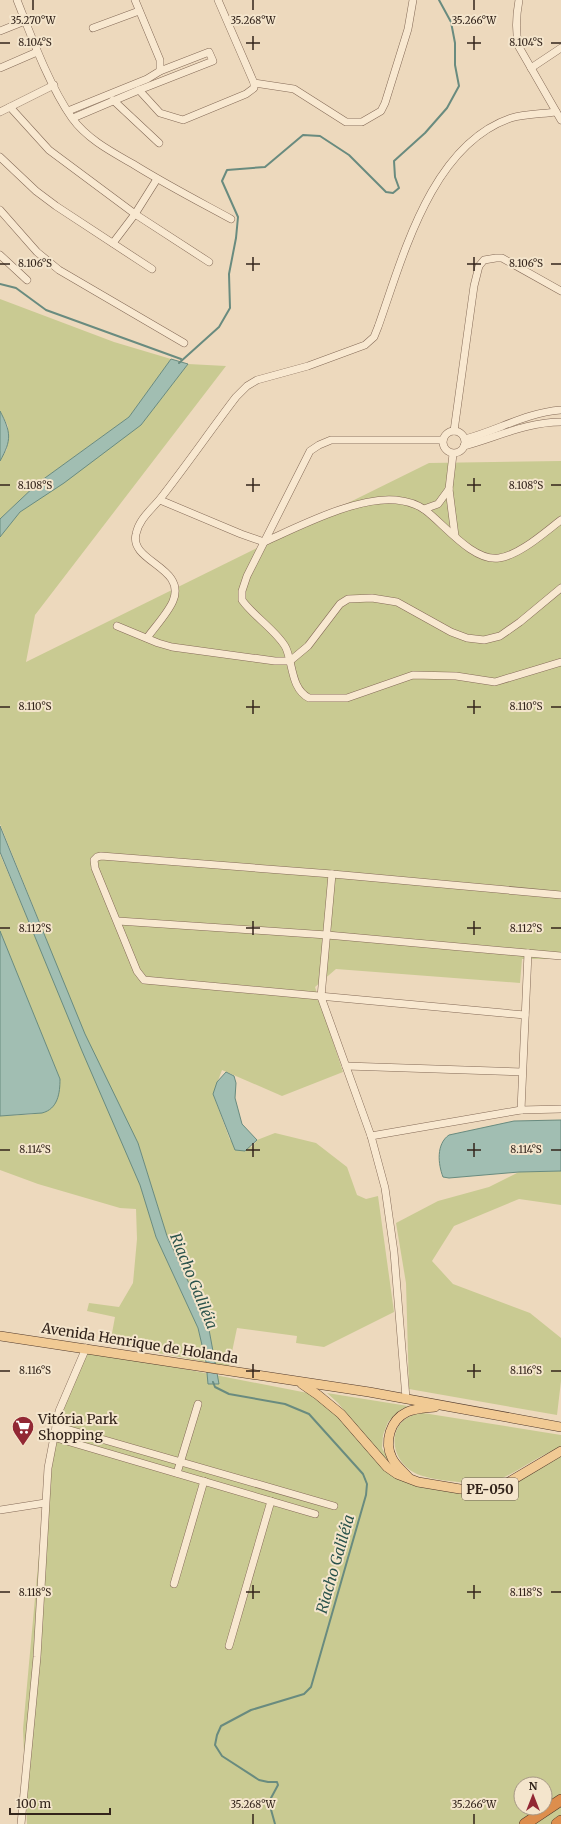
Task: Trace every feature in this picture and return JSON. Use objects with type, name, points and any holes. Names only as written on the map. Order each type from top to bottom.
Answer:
[{"type":"highway","points":[[525,1824],[561,1800]]},
{"type":"highway","points":[[557,1824],[561,1821]]},
{"type":"main road","name":"Avenida Henrique de Holanda","points":[[0,1336],[406,1398],[561,1427]]},
{"type":"main road","name":"Avenida Henrique de Holanda","points":[[299,1382],[341,1414],[387,1468],[410,1479],[460,1489],[486,1490],[504,1485],[561,1451]]},
{"type":"main road","points":[[410,1479],[392,1459],[388,1445],[391,1428],[406,1412],[446,1406]]},
{"type":"street","points":[[17,0],[38,52],[72,118],[95,140],[157,179],[231,219]]},
{"type":"street","points":[[135,0],[160,60],[160,71]]},
{"type":"street","points":[[139,90],[160,113],[182,120],[246,94],[254,88],[254,83],[218,0]]},
{"type":"street","points":[[254,83],[294,89],[346,122],[362,122],[381,111],[385,103],[408,29],[413,0]]},
{"type":"street","points":[[519,0],[516,35],[519,47],[561,120]]},
{"type":"street","points":[[93,28],[139,11]]},
{"type":"street","points":[[0,30],[25,20]]},
{"type":"street","points":[[531,68],[561,48]]},
{"type":"street","points":[[0,68],[38,52]]},
{"type":"street","points":[[68,111],[147,78],[160,71],[209,52],[213,61],[113,100],[72,118]]},
{"type":"street","points":[[0,112],[54,85]]},
{"type":"street","points":[[113,100],[160,143]]},
{"type":"street","points":[[10,107],[49,150],[135,214],[209,262]]},
{"type":"street","points":[[147,638],[173,602],[176,592],[171,577],[137,548],[135,539],[138,527],[160,500],[236,397],[246,386],[257,380],[308,366],[347,353],[365,345],[374,337],[421,212],[436,183],[453,160],[473,140],[495,126],[512,118],[556,112]]},
{"type":"street","points":[[0,157],[36,191],[56,206],[152,269]]},
{"type":"street","points":[[113,243],[135,214],[157,179]]},
{"type":"street","points":[[0,210],[37,252],[59,270],[184,343]]},
{"type":"street","points":[[0,255],[26,280]]},
{"type":"street","points":[[454,431],[474,286],[479,266],[484,260],[490,258],[502,258],[561,291]]},
{"type":"street","points":[[464,443],[529,415],[544,411],[561,410]]},
{"type":"street","points":[[464,443],[524,426],[561,422]]},
{"type":"street","points":[[454,431],[461,433],[464,443],[460,452],[453,454],[445,449],[443,440],[446,434],[454,431]]},
{"type":"street","points":[[443,440],[331,440],[319,444],[310,451],[247,576],[242,591],[242,600],[284,645],[290,661],[292,673],[299,688],[305,696],[309,698],[347,698],[413,675],[456,676],[495,682],[561,662]]},
{"type":"street","points":[[453,454],[449,489],[455,536]]},
{"type":"street","points":[[424,509],[438,504],[449,489]]},
{"type":"street","points":[[160,500],[264,542],[323,516],[367,503],[395,500],[409,502],[424,509],[478,554],[487,558],[500,558],[527,545],[561,520]]},
{"type":"street","points":[[117,626],[158,643],[182,648],[274,661],[290,661],[308,646],[340,604],[348,599],[372,598],[397,602],[451,632],[468,638],[484,640],[494,639],[505,633],[561,588]]},
{"type":"street","points":[[525,1016],[144,980],[137,971],[118,921],[95,868],[94,860],[97,857],[332,874],[561,895]]},
{"type":"street","points":[[332,874],[321,997],[371,1136],[384,1188],[394,1252],[406,1398]]},
{"type":"street","points":[[118,921],[327,935],[561,956]]},
{"type":"street","points":[[521,1110],[528,953]]},
{"type":"street","points":[[346,1066],[522,1072]]},
{"type":"street","points":[[371,1136],[521,1110],[561,1109]]},
{"type":"street","points":[[21,1824],[37,1657],[48,1468],[59,1411],[86,1348]]},
{"type":"street","points":[[177,1473],[198,1404]]},
{"type":"street","points":[[56,1426],[334,1506]]},
{"type":"street","points":[[54,1437],[315,1514]]},
{"type":"street","points":[[120,1456],[122,1445]]},
{"type":"street","points":[[174,1584],[204,1481]]},
{"type":"street","points":[[228,1646],[271,1501]]},
{"type":"street","points":[[0,1510],[45,1503]]},
{"type":"green space","points":[[0,299],[114,342],[171,359],[129,417],[38,483],[0,519],[0,461],[7,449],[8,426],[0,411]]},
{"type":"green space","points":[[188,364],[226,366],[35,615],[26,662],[429,463],[561,461],[561,959],[522,959],[520,983],[336,969],[315,987],[343,1072],[282,1096],[222,1070],[213,1094],[230,1140],[252,1147],[257,1140],[275,1133],[316,1143],[347,1167],[357,1195],[366,1199],[378,1196],[394,1312],[324,1347],[296,1343],[297,1336],[237,1328],[229,1366],[215,1364],[208,1324],[167,1236],[138,1143],[80,1032],[46,938],[0,824],[0,537],[20,512],[141,425]]},
{"type":"green space","points":[[0,854],[140,1185],[156,1237],[198,1328],[206,1362],[110,1344],[115,1317],[87,1311],[89,1303],[119,1307],[133,1283],[137,1239],[136,1209],[120,1208],[38,1184],[0,1170],[0,1116],[33,1114],[49,1109],[58,1093],[60,1079],[0,932]]},
{"type":"green space","points":[[561,1171],[561,1205],[519,1199],[454,1226],[432,1261],[453,1284],[530,1313],[561,1338],[561,1381],[557,1415],[409,1389],[406,1283],[396,1223],[438,1201],[489,1187],[519,1172]]},
{"type":"green space","points":[[87,1350],[318,1395],[387,1463],[338,1403],[327,1393],[408,1406],[399,1411],[388,1422],[383,1435],[382,1448],[388,1459],[399,1471],[418,1482],[486,1490],[561,1451],[561,1798],[553,1803],[553,1776],[513,1776],[513,1816],[535,1816],[523,1824],[27,1824],[23,1729],[47,1467],[56,1421]]},
{"type":"green space","points":[[423,1413],[561,1435],[561,1448],[552,1451],[511,1474],[492,1482],[469,1483],[429,1478],[415,1473],[406,1466],[399,1458],[395,1448],[397,1429],[402,1422],[411,1416]]},
{"type":"green space","points":[[561,1802],[561,1819],[553,1824],[529,1824],[541,1816],[553,1816],[553,1808]]},
{"type":"shaded area","points":[[171,359],[188,364],[141,425],[64,483],[20,512],[0,537],[0,519],[38,483],[129,417]]},
{"type":"shaded area","points":[[0,411],[9,436],[7,447],[0,461]]},
{"type":"shaded area","points":[[0,826],[85,1034],[138,1143],[167,1236],[208,1324],[219,1384],[208,1384],[206,1362],[198,1328],[156,1237],[140,1185],[82,1051],[0,852]]},
{"type":"shaded area","points":[[0,931],[60,1079],[59,1095],[55,1104],[52,1108],[42,1113],[0,1116]]},
{"type":"shaded area","points":[[226,1072],[234,1076],[236,1083],[235,1098],[242,1124],[257,1140],[245,1151],[235,1150],[213,1094],[217,1082]]},
{"type":"shaded area","points":[[561,1120],[561,1171],[519,1172],[449,1178],[443,1177],[439,1154],[442,1144],[449,1135],[514,1121]]},
{"type":"waterway","name":"Riacho Galiléia","points":[[179,363],[219,327],[230,308],[229,274],[236,238],[238,217],[222,181],[227,170],[265,167],[303,135],[320,136],[349,155],[386,192],[393,193],[399,188],[395,177],[394,161],[425,133],[447,108],[459,86],[455,65],[455,43],[451,22],[439,0]]},
{"type":"waterway","points":[[0,284],[16,288],[46,310],[181,359]]},
{"type":"waterway","name":"Riacho Galiléia","points":[[213,1382],[215,1387],[229,1394],[285,1404],[309,1414],[363,1474],[367,1484],[366,1495],[311,1687],[304,1694],[251,1710],[221,1726],[217,1735],[215,1745],[222,1756],[259,1780],[277,1782],[278,1785],[271,1798],[270,1806],[275,1824]]},
{"type":"place","name":"Vitória Park Shopping","points":[[23,1446]]}]
